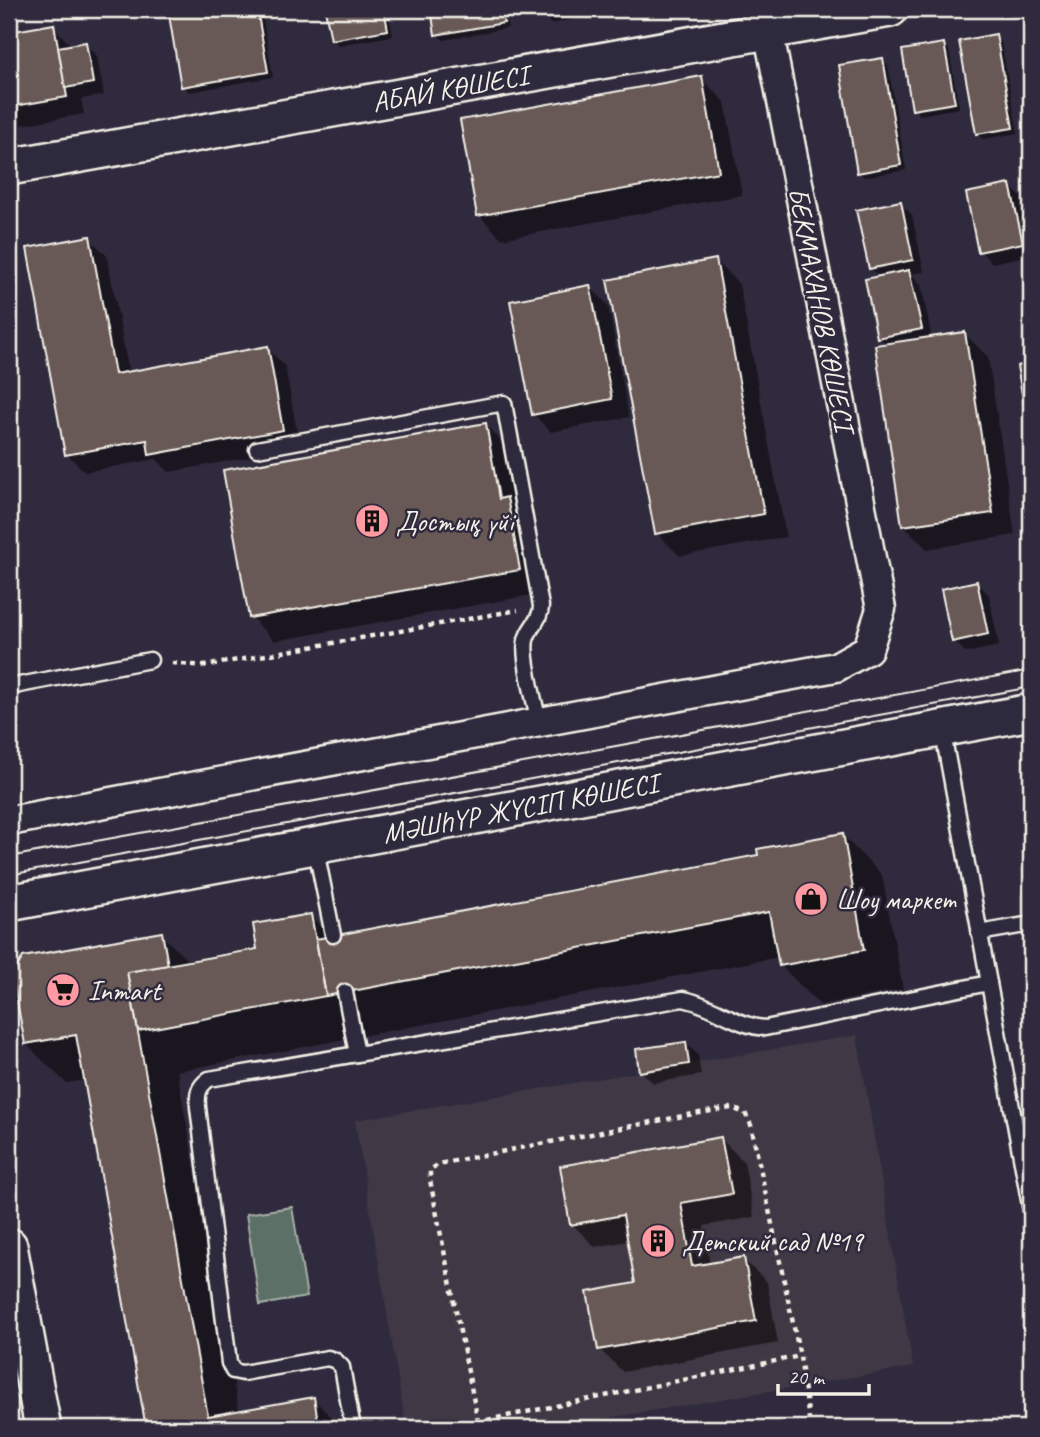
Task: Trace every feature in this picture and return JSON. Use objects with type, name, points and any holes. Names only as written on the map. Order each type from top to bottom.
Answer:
[{"type":"street","name":"АБАЙ КӨШЕСІ","points":[[9,167],[766,20],[890,9]]},
{"type":"street","name":"БЕКМАХАНОВ КӨШЕСІ","points":[[538,722],[836,667],[868,649],[881,609],[766,20]]},
{"type":"street","name":"МӘШҺҮР ЖҮСІП КӨШЕСІ","points":[[9,903],[1031,712]]},
{"type":"street","points":[[9,821],[538,722]]},
{"type":"street","points":[[9,1246],[43,1428]]},
{"type":"lane","points":[[257,449],[504,403],[541,606],[541,613],[530,628],[525,648],[538,722]]},
{"type":"lane","points":[[9,687],[150,660]]},
{"type":"lane","points":[[942,728],[1031,1207]]},
{"type":"lane","points":[[315,845],[333,935]]},
{"type":"lane","points":[[979,933],[1031,924]]},
{"type":"lane","points":[[353,1428],[342,1367],[336,1361],[328,1358],[243,1373],[233,1371],[229,1363],[197,1095],[201,1085],[209,1079],[684,999],[696,1001],[752,1027],[765,1028],[989,983]]},
{"type":"lane","points":[[345,992],[357,1054]]},
{"type":"path","points":[[150,660],[204,666],[541,606]]},
{"type":"path","points":[[478,1422],[430,1170],[439,1164],[731,1108],[745,1113],[751,1125],[800,1356],[809,1420]]},
{"type":"path","points":[[449,1428],[800,1356]]},
{"type":"shaded area","points":[[857,1035],[913,1367],[549,1428],[406,1428],[355,1120]]},
{"type":"green space","points":[[292,1207],[307,1297],[260,1305],[246,1214]]},
{"type":"building","points":[[168,9],[257,9],[268,72],[181,87]]},
{"type":"building","points":[[325,9],[384,9],[388,30],[331,40]]},
{"type":"building","points":[[431,9],[501,9],[504,23],[435,35]]},
{"type":"building","points":[[54,24],[67,97],[9,107],[9,32]]},
{"type":"building","points":[[996,34],[1013,128],[976,134],[959,41]]},
{"type":"building","points":[[86,42],[93,83],[65,88],[58,47]]},
{"type":"building","points":[[944,43],[955,103],[912,110],[902,50]]},
{"type":"building","points":[[883,58],[901,165],[857,173],[839,65]]},
{"type":"building","points":[[702,76],[719,172],[477,216],[460,120]]},
{"type":"building","points":[[1010,184],[1023,243],[978,252],[966,193]]},
{"type":"building","points":[[901,201],[913,260],[869,269],[856,210]]},
{"type":"building","points":[[90,236],[115,374],[268,346],[283,430],[149,455],[147,440],[65,455],[27,248]]},
{"type":"building","points":[[716,259],[764,514],[655,534],[607,280]]},
{"type":"building","points":[[909,270],[922,329],[877,338],[865,279]]},
{"type":"building","points":[[590,285],[612,399],[532,415],[510,301]]},
{"type":"building","points":[[965,332],[993,513],[902,526],[875,345]]},
{"type":"building","points":[[1031,363],[1031,410],[1025,411],[1017,366]]},
{"type":"building","name":"Достық үйі","points":[[486,423],[499,499],[507,497],[520,570],[249,618],[223,470]]},
{"type":"building","points":[[977,581],[988,634],[952,642],[941,589]]},
{"type":"building","points":[[843,833],[864,950],[779,966],[769,912],[326,996],[316,939],[758,855],[757,849]]},
{"type":"building","points":[[311,914],[326,996],[138,1031],[127,972],[257,949],[253,924]]},
{"type":"building","points":[[162,932],[168,965],[127,972],[208,1416],[314,1397],[319,1428],[146,1428],[76,1035],[25,1044],[12,975],[23,957]]},
{"type":"building","points":[[686,1042],[689,1064],[639,1072],[636,1049]]},
{"type":"building","name":"Детский сад №19","points":[[721,1137],[732,1194],[681,1203],[692,1266],[744,1257],[756,1321],[598,1350],[587,1292],[635,1283],[623,1215],[570,1225],[560,1166]]},
{"type":"tram line","points":[[9,857],[1031,670]]},
{"type":"tram line","points":[[9,875],[1031,687]]},
{"type":"place","name":"Достық үйі","points":[[372,521]]},
{"type":"place","name":"Шоу маркет","points":[[811,899]]},
{"type":"place","name":"Inmart","points":[[63,990]]},
{"type":"place","name":"Детский сад №19","points":[[658,1241]]}]
